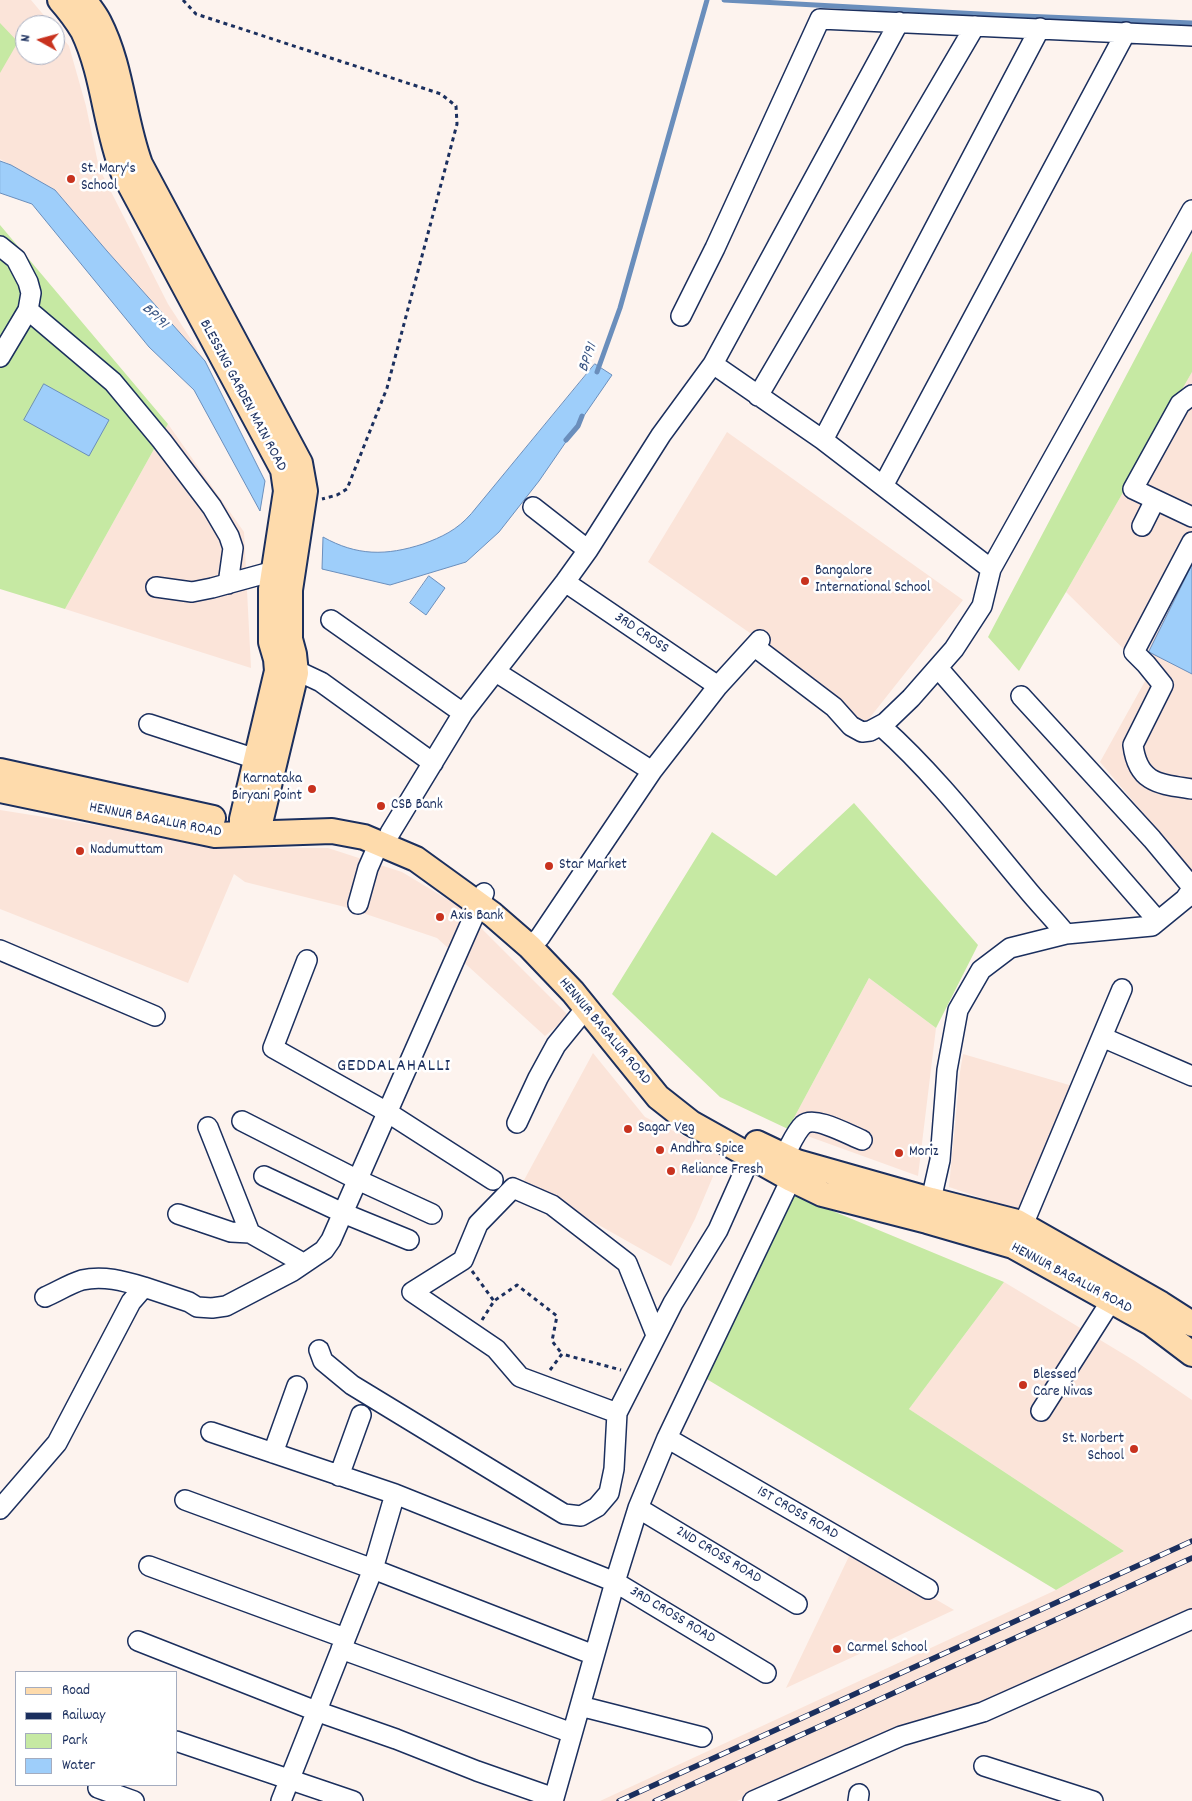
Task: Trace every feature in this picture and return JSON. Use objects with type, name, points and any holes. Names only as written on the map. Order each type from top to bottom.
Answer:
[{"type":"main road","name":"BLESSING GARDEN MAIN ROAD","points":[[60,0],[82,31],[96,67],[115,148],[123,172],[283,470],[292,512]]},
{"type":"main road","name":"BLESSING GARDEN MAIN ROAD","points":[[84,0],[99,22],[114,61],[133,144],[140,164],[300,464],[305,491],[292,512],[288,538],[290,639],[296,673],[251,826]]},
{"type":"main road","name":"BLESSING GARDEN MAIN ROAD","points":[[251,826],[256,759],[277,671],[271,642],[271,589],[274,571],[288,538]]},
{"type":"main road","name":"HENNUR BAGALUR ROAD","points":[[0,771],[251,826],[332,831],[364,837],[384,838],[481,899],[535,942],[668,1085],[698,1110],[791,1165],[822,1194],[927,1221],[1012,1246],[1152,1323],[1192,1354]]},
{"type":"main road","name":"HENNUR BAGALUR ROAD","points":[[0,790],[215,835],[251,826]]},
{"type":"main road","name":"HENNUR BAGALUR ROAD","points":[[535,942],[658,1097],[691,1123],[751,1156],[1017,1222],[1162,1304],[1192,1324]]},
{"type":"street","points":[[681,316],[715,248],[820,19],[1192,36]]},
{"type":"street","points":[[358,904],[368,868],[384,838],[463,713],[588,550],[661,436],[713,364],[899,22]]},
{"type":"street","points":[[758,396],[975,26]]},
{"type":"street","points":[[823,440],[1040,28]]},
{"type":"street","points":[[883,486],[1126,32]]},
{"type":"street","points":[[535,942],[652,771],[718,686],[757,643],[834,707],[858,731],[867,732],[881,726],[938,668],[954,649],[982,606],[991,569],[1192,210]]},
{"type":"street","points":[[0,246],[16,259],[28,282],[30,293],[28,310],[0,357]]},
{"type":"street","points":[[28,310],[114,382],[212,506],[229,536],[233,548],[228,584]]},
{"type":"street","points":[[713,364],[823,440],[991,569]]},
{"type":"street","points":[[1192,395],[1180,404],[1133,489],[1192,517]]},
{"type":"street","points":[[1142,526],[1155,500]]},
{"type":"street","points":[[533,508],[588,550]]},
{"type":"street","points":[[1192,542],[1134,652],[1162,685],[1133,745],[1138,765],[1151,779],[1169,786],[1192,789]]},
{"type":"street","points":[[156,587],[192,592],[274,571]]},
{"type":"street","name":"3RD CROSS","points":[[565,582],[718,686]]},
{"type":"street","points":[[331,620],[463,713]]},
{"type":"street","points":[[938,668],[1158,921]]},
{"type":"street","points":[[496,672],[652,771]]},
{"type":"street","points":[[304,674],[321,682],[433,763]]},
{"type":"street","points":[[931,1200],[940,1160],[947,1070],[958,1010],[981,970],[1010,948],[1066,934],[1152,926],[1190,892],[1152,839],[1022,696]]},
{"type":"street","points":[[149,724],[256,759]]},
{"type":"street","points":[[881,726],[905,747],[1066,934]]},
{"type":"street","points":[[45,1297],[81,1280],[116,1279],[189,1302],[197,1307],[212,1308],[226,1306],[293,1271],[324,1250],[331,1240],[358,1180],[481,899]]},
{"type":"street","points":[[0,950],[156,1016]]},
{"type":"street","points":[[307,960],[273,1048],[387,1112],[493,1180]]},
{"type":"street","points":[[1023,1225],[1122,989]]},
{"type":"street","points":[[517,1123],[556,1045],[586,1008]]},
{"type":"street","points":[[1102,1036],[1192,1076]]},
{"type":"street","points":[[242,1121],[358,1180],[432,1214]]},
{"type":"street","points":[[138,1640],[316,1711],[554,1798],[615,1582],[638,1508],[667,1438],[791,1165],[803,1125],[812,1121],[824,1124],[862,1140]]},
{"type":"street","points":[[208,1127],[250,1233]]},
{"type":"street","points":[[319,1350],[323,1361],[352,1385],[564,1514],[581,1516],[597,1507],[609,1493],[614,1469],[617,1413],[673,1302],[718,1230],[751,1156]]},
{"type":"street","points":[[264,1176],[342,1213],[408,1240]]},
{"type":"street","points":[[617,1413],[520,1377],[496,1349],[412,1292],[463,1260],[478,1224],[513,1188],[552,1205],[627,1263],[656,1335]]},
{"type":"street","points":[[178,1214],[231,1232],[250,1233],[303,1263]]},
{"type":"street","points":[[0,1509],[56,1443],[134,1296],[144,1287]]},
{"type":"street","points":[[1041,1411],[1111,1301]]},
{"type":"street","points":[[273,1453],[297,1386]]},
{"type":"street","points":[[339,1476],[361,1415]]},
{"type":"street","name":"3RD CROSS ROAD","points":[[211,1432],[395,1494],[615,1582],[766,1673]]},
{"type":"street","name":"1ST CROSS ROAD","points":[[667,1438],[928,1589]]},
{"type":"street","points":[[281,1801],[373,1569],[395,1494]]},
{"type":"street","points":[[185,1500],[373,1569],[594,1655]]},
{"type":"street","name":"2ND CROSS ROAD","points":[[638,1508],[797,1604]]},
{"type":"street","points":[[149,1566],[572,1733]]},
{"type":"street","points":[[753,1801],[901,1736],[983,1712],[1192,1619]]},
{"type":"street","points":[[580,1706],[702,1737]]},
{"type":"street","points":[[178,1742],[353,1801]]},
{"type":"street","points":[[984,1766],[1093,1801]]},
{"type":"street","points":[[98,1788],[134,1801]]},
{"type":"path","points":[[183,0],[196,14],[441,94],[456,106],[457,124],[387,388],[347,489],[337,495],[319,500]]},
{"type":"path","points":[[463,1260],[494,1301]]},
{"type":"path","points":[[480,1323],[494,1301],[517,1286],[557,1316],[552,1341],[562,1354],[638,1374]]},
{"type":"path","points":[[547,1374],[562,1354]]},
{"type":"shaded area","name":"St. Mary's School","points":[[0,0],[31,0],[44,15],[15,15],[15,65],[65,65],[65,41],[69,46],[86,106],[99,168],[168,304],[205,361],[55,190],[0,159]]},
{"type":"shaded area","points":[[1192,372],[1192,871],[1100,762],[1149,674],[1066,592]]},
{"type":"shaded area","points":[[168,424],[244,532],[251,668],[65,609]]},
{"type":"shaded area","name":"Bangalore International School","points":[[727,432],[963,600],[864,725],[760,640],[648,562]]},
{"type":"shaded area","points":[[0,810],[240,848],[328,848],[402,872],[460,907],[569,1016],[545,1036],[437,938],[345,907],[245,882],[234,874],[188,983],[0,909]]},
{"type":"shaded area","points":[[869,978],[936,1028],[918,1176],[788,1129]]},
{"type":"shaded area","points":[[593,1053],[645,1117],[722,1155],[695,1219],[671,1266],[523,1182]]},
{"type":"shaded area","points":[[963,1054],[1083,1089],[1031,1215],[949,1187]]},
{"type":"shaded area","points":[[1004,1282],[1135,1361],[1192,1400],[1192,1609],[971,1707],[807,1771],[737,1801],[600,1801],[1056,1590],[1124,1551],[909,1409]]},
{"type":"shaded area","name":"Carmel School","points":[[852,1550],[954,1610],[786,1688]]},
{"type":"green space","points":[[0,23],[15,39],[15,47],[0,73]]},
{"type":"green space","points":[[0,225],[168,424],[65,609],[0,589]]},
{"type":"green space","points":[[1192,251],[1192,372],[1019,671],[988,637]]},
{"type":"green space","points":[[854,803],[978,945],[936,1028],[869,978],[788,1129],[720,1097],[612,994],[712,832],[776,876]]},
{"type":"green space","points":[[794,1195],[1004,1282],[909,1409],[1124,1551],[1056,1590],[705,1378]]},
{"type":"water","points":[[0,161],[11,165],[55,190],[205,361],[265,481],[260,511],[194,390],[149,347],[32,204],[0,193]]},
{"type":"water","points":[[595,364],[612,375],[539,481],[499,532],[466,562],[390,585],[322,569],[323,537],[360,551],[384,552],[397,551],[423,544],[455,529],[466,520]]},
{"type":"water","points":[[44,384],[109,420],[89,456],[24,420]]},
{"type":"water","points":[[1192,565],[1192,674],[1149,652]]},
{"type":"water","points":[[429,576],[445,588],[426,615],[410,603]]},
{"type":"waterway","name":"BP191","points":[[597,372],[620,308],[707,0]]},
{"type":"waterway","name":"BP191","points":[[724,0],[998,15],[1192,23]]},
{"type":"waterway","name":"BP191","points":[[566,440],[578,426],[582,416]]},
{"type":"railway","points":[[619,1801],[1192,1541]]},
{"type":"railway","points":[[655,1801],[1192,1558]]},
{"type":"place","name":"St. Mary's School","points":[[71,179]]},
{"type":"place","name":"Bangalore International School","points":[[805,581]]},
{"type":"place","name":"Karnataka Biryani Point","points":[[312,789]]},
{"type":"place","name":"CSB Bank","points":[[381,806]]},
{"type":"place","name":"Nadumuttam","points":[[80,851]]},
{"type":"place","name":"Star Market","points":[[549,866]]},
{"type":"place","name":"Axis Bank","points":[[440,917]]},
{"type":"place","name":"Sagar Veg","points":[[628,1129]]},
{"type":"place","name":"Andhra Spice","points":[[660,1150]]},
{"type":"place","name":"Moriz","points":[[899,1153]]},
{"type":"place","name":"Reliance Fresh","points":[[671,1171]]},
{"type":"place","name":"Blessed Care Nivas","points":[[1023,1385]]},
{"type":"place","name":"St. Norbert School","points":[[1134,1449]]},
{"type":"place","name":"Carmel School","points":[[837,1649]]},
{"type":"district","name":"GEDDALAHALLI","points":[[394,1068]]}]
